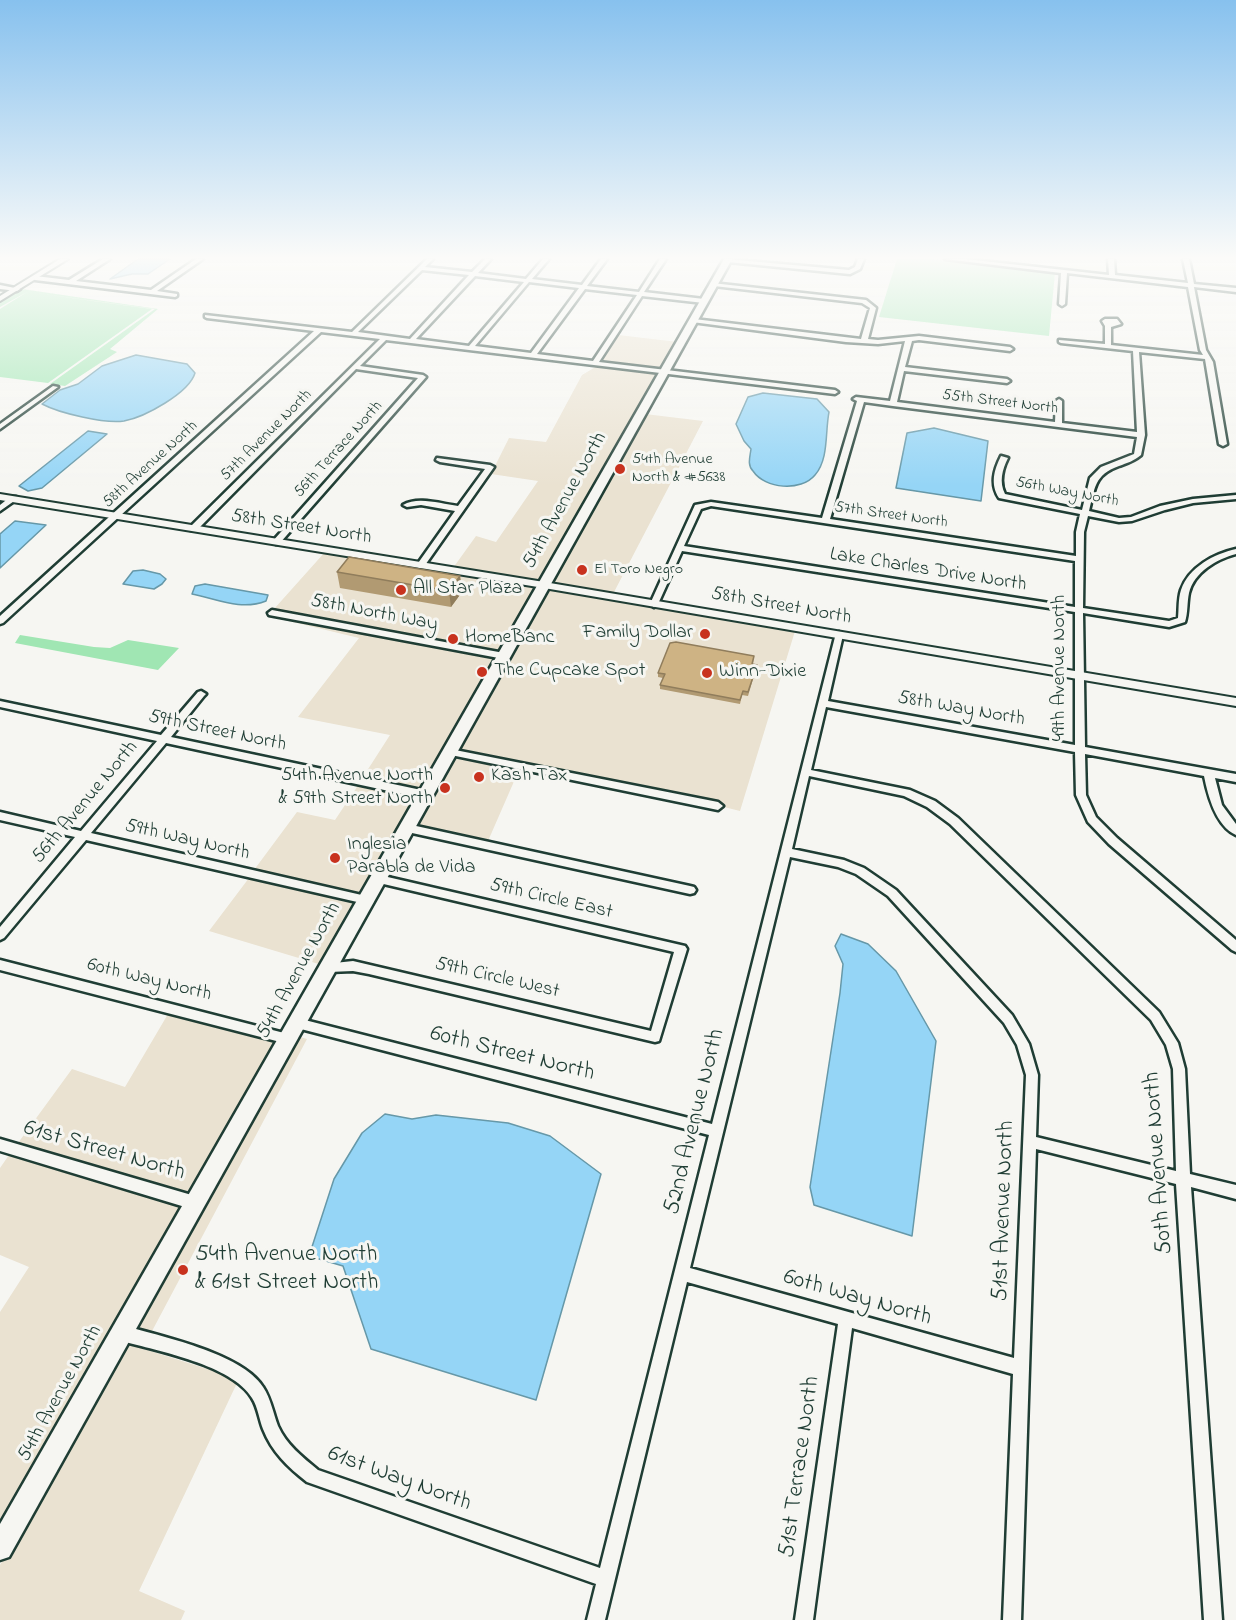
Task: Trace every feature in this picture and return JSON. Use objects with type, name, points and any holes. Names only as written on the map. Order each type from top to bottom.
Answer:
[{"type":"main road","name":"54th Avenue North","points":[[0,1548],[686,335]]},
{"type":"street","name":"58th Avenue North","points":[[0,621],[314,335]]},
{"type":"street","points":[[366,335],[835,392]]},
{"type":"street","points":[[412,340],[417,335]]},
{"type":"street","points":[[471,347],[482,335]]},
{"type":"street","points":[[532,356],[548,335]]},
{"type":"street","points":[[595,363],[614,335]]},
{"type":"street","points":[[810,335],[878,342],[909,338],[1010,349]]},
{"type":"street","points":[[864,341],[866,335]]},
{"type":"street","points":[[1108,335],[1108,346]]},
{"type":"street","points":[[1201,335],[1206,357],[1210,362],[1223,444]]},
{"type":"street","name":"57th Avenue North","points":[[194,528],[385,337]]},
{"type":"street","points":[[893,404],[909,338]]},
{"type":"street","points":[[1061,340],[1206,357]]},
{"type":"street","name":"49th Avenue North","points":[[1136,350],[1141,435],[1137,455],[1104,469],[1093,480],[1080,532],[1078,750],[1081,795],[1092,819],[1113,841],[1236,947]]},
{"type":"street","name":"56th Terrace North","points":[[276,542],[423,377],[354,368]]},
{"type":"street","points":[[902,369],[1006,381]]},
{"type":"street","points":[[0,427],[55,387]]},
{"type":"street","name":"55th Street North","points":[[825,522],[859,399],[1141,435]]},
{"type":"street","points":[[1058,423],[1059,401]]},
{"type":"street","name":"56th Way North","points":[[1004,458],[999,471],[998,487],[1002,496],[1119,520],[1132,519],[1178,504],[1236,497]]},
{"type":"street","points":[[420,566],[490,467],[440,460]]},
{"type":"street","name":"58th Street North","points":[[0,497],[544,585],[1236,702]]},
{"type":"street","points":[[0,509],[13,499]]},
{"type":"street","points":[[407,505],[421,503],[460,509]]},
{"type":"street","name":"57th Street North","points":[[680,548],[698,507],[711,504],[1080,559]]},
{"type":"street","points":[[654,604],[680,548]]},
{"type":"street","name":"Lake Charles Drive North","points":[[680,548],[1159,624],[1177,623],[1182,620],[1183,602],[1192,576],[1218,557],[1236,551]]},
{"type":"street","name":"58th North Way","points":[[272,613],[504,656]]},
{"type":"street","name":"52nd Avenue North","points":[[596,1620],[839,635]]},
{"type":"street","name":"56th Avenue North","points":[[0,935],[201,694]]},
{"type":"street","name":"59th Street North","points":[[0,704],[426,795]]},
{"type":"street","name":"58th Way North","points":[[822,704],[1236,778]]},
{"type":"street","points":[[450,752],[718,806]]},
{"type":"street","name":"50th Avenue North","points":[[805,772],[906,793],[931,804],[954,821],[1155,1016],[1172,1043],[1179,1069],[1183,1179],[1214,1620]]},
{"type":"street","points":[[1209,774],[1214,800],[1221,815],[1236,831]]},
{"type":"street","name":"59th Way North","points":[[0,816],[366,900]]},
{"type":"street","points":[[407,828],[690,890]]},
{"type":"street","name":"51st Avenue North","points":[[786,852],[840,863],[860,871],[892,893],[1008,1019],[1023,1044],[1032,1075],[1031,1142],[1012,1620]]},
{"type":"street","name":"59th Circle East","points":[[378,879],[681,949],[655,1037]]},
{"type":"street","name":"60th Way North","points":[[0,965],[292,1031]]},
{"type":"street","name":"59th Circle West","points":[[329,967],[353,966],[369,969],[655,1037]]},
{"type":"street","name":"60th Street North","points":[[292,1031],[717,1131]]},
{"type":"street","points":[[1031,1142],[1236,1192]]},
{"type":"street","name":"61st Street North","points":[[0,1145],[195,1203]]},
{"type":"street","name":"60th Way North","points":[[682,1272],[1021,1368]]},
{"type":"street","name":"51st Terrace North","points":[[804,1620],[846,1320]]},
{"type":"street","name":"61st Way North","points":[[122,1333],[221,1364],[243,1375],[257,1391],[272,1431],[287,1455],[313,1476],[606,1579]]},
{"type":"shaded area","points":[[618,335],[678,342],[662,371],[600,362]]},
{"type":"shaded area","points":[[599,365],[660,373],[541,582],[453,568],[476,536],[496,542],[538,481],[491,474],[509,438],[546,442],[582,375]]},
{"type":"shaded area","points":[[645,414],[703,421],[613,594],[550,584]]},
{"type":"shaded area","points":[[325,552],[539,587],[501,653],[274,609]]},
{"type":"shaded area","points":[[548,588],[795,631],[740,811],[724,807],[725,804],[457,750]]},
{"type":"shaded area","points":[[270,614],[498,658],[423,790],[363,777],[390,735],[298,717],[359,638],[268,616]]},
{"type":"shaded area","points":[[453,757],[519,770],[488,841],[415,825]]},
{"type":"shaded area","points":[[359,784],[419,797],[363,895],[254,870],[297,812],[335,820]]},
{"type":"shaded area","points":[[249,878],[358,903],[322,965],[209,931]]},
{"type":"shaded area","points":[[168,1014],[279,1042],[192,1195],[18,1143],[72,1069],[125,1087]]},
{"type":"shaded area","points":[[297,1036],[307,1039],[151,1333],[133,1328]]},
{"type":"shaded area","points":[[9,1155],[185,1207],[0,1531],[0,1312],[29,1267],[0,1255],[0,1168]]},
{"type":"shaded area","points":[[125,1343],[217,1372],[237,1383],[139,1591],[185,1611],[181,1620],[0,1620],[0,1565]]},
{"type":"green space","points":[[0,335],[116,335],[48,383],[0,377]]},
{"type":"green space","points":[[119,335],[127,335],[110,349],[117,352],[65,386],[50,384]]},
{"type":"green space","points":[[20,635],[94,647],[110,648],[128,640],[179,648],[158,670],[15,643]]},
{"type":"water","points":[[136,355],[187,364],[195,373],[184,388],[165,403],[143,415],[124,421],[82,417],[42,404],[60,390],[78,384],[102,366]]},
{"type":"water","points":[[763,393],[817,399],[829,412],[823,461],[815,475],[801,484],[774,485],[766,482],[751,469],[749,461],[751,449],[744,441],[736,424],[748,397]]},
{"type":"water","points":[[934,428],[988,441],[981,501],[896,488],[907,433]]},
{"type":"water","points":[[88,431],[107,434],[42,488],[28,491],[19,486]]},
{"type":"water","points":[[15,521],[46,525],[0,568],[0,534]]},
{"type":"water","points":[[143,570],[160,574],[166,579],[154,589],[123,584],[133,571]]},
{"type":"water","points":[[205,584],[268,595],[266,601],[247,605],[192,594],[195,586]]},
{"type":"water","points":[[841,934],[868,944],[896,971],[936,1041],[912,1236],[814,1205],[810,1187],[840,993],[843,964],[835,946]]},
{"type":"water","points":[[385,1114],[412,1119],[436,1115],[508,1123],[550,1136],[601,1174],[536,1400],[371,1349],[343,1266],[309,1256],[334,1179],[362,1133]]},
{"type":"building","points":[[349,557],[460,576],[449,591],[337,572]]},
{"type":"building","name":"Winn-Dixie","points":[[676,642],[754,656],[752,664],[757,665],[748,692],[743,691],[740,700],[660,685],[665,674],[658,673],[670,643]]},
{"type":"place","name":"54th Avenue North & #5638","points":[[620,469]]},
{"type":"place","name":"El Toro Negro","points":[[582,570]]},
{"type":"place","name":"All Star Plaza","points":[[401,590]]},
{"type":"place","name":"Family Dollar","points":[[705,634]]},
{"type":"place","name":"HomeBanc","points":[[453,639]]},
{"type":"place","name":"The Cupcake Spot","points":[[482,672]]},
{"type":"place","name":"Winn-Dixie","points":[[707,673]]},
{"type":"place","name":"Kash Tax","points":[[479,777]]},
{"type":"place","name":"54th Avenue North & 59th Street North","points":[[445,788]]},
{"type":"place","name":"Inglesia Parabla de Vida","points":[[335,858]]},
{"type":"place","name":"54th Avenue North & 61st Street North","points":[[183,1270]]}]
